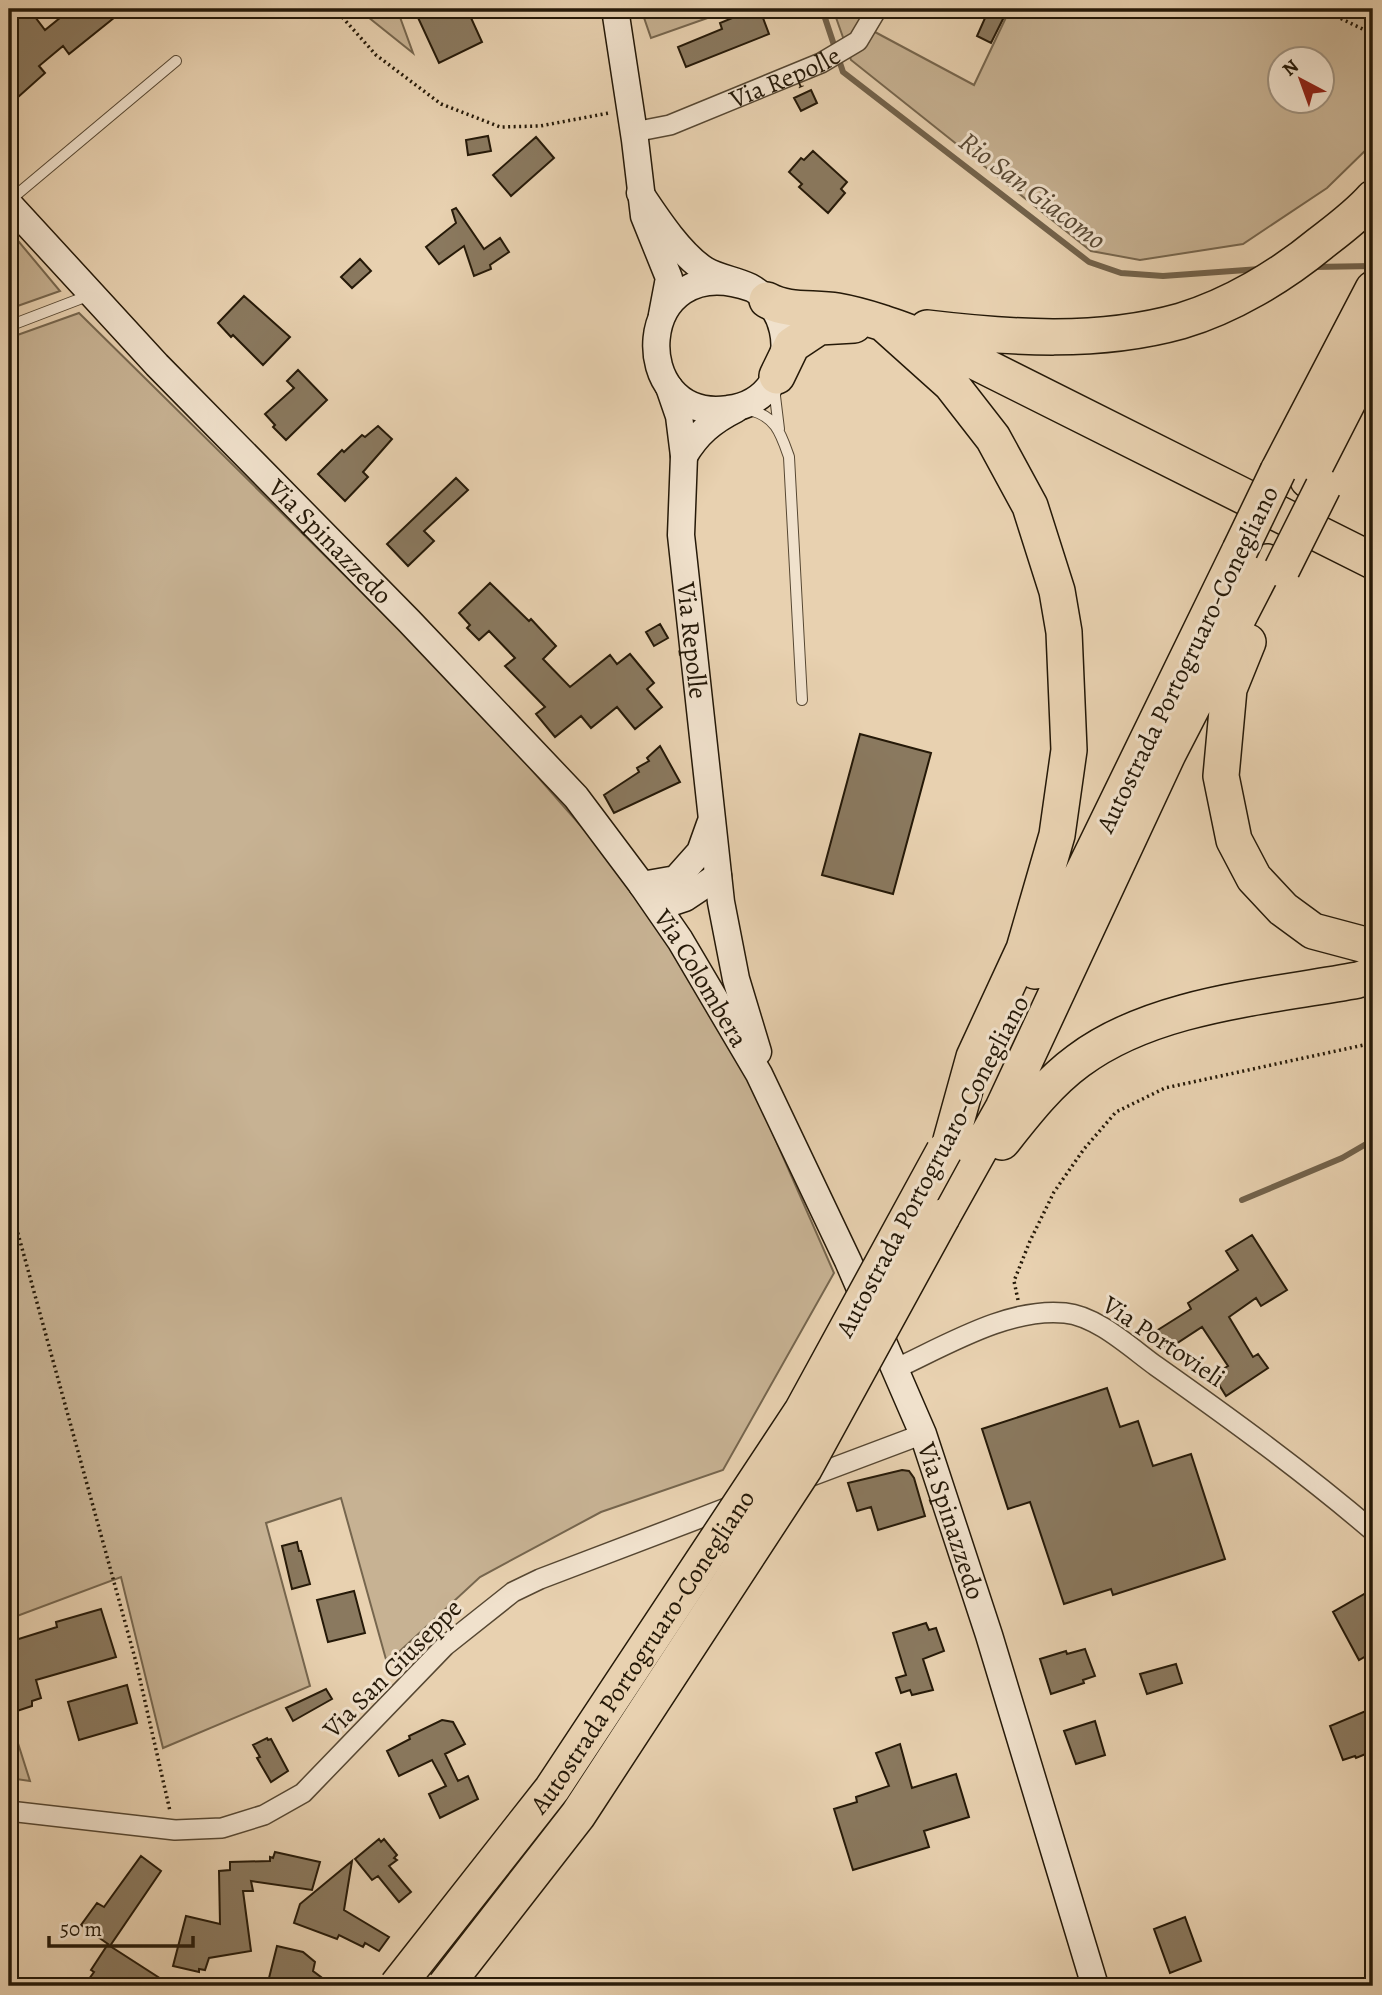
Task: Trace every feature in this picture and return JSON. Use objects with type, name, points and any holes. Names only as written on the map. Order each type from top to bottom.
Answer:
[{"type":"highway","points":[[777,376],[792,345],[819,327],[883,323],[1044,338],[1130,331],[1182,320],[1233,299],[1296,263],[1364,209],[1373,198]]},
{"type":"highway","name":"Autostrada Portogruaro-Conegliano","points":[[1303,479],[1373,289]]},
{"type":"highway","points":[[759,294],[778,306],[836,311],[883,323],[937,343],[1373,561]]},
{"type":"highway","points":[[883,323],[951,384],[993,438],[1030,506],[1057,591],[1064,632],[1069,750],[1057,835],[1024,949],[974,1058],[947,1145]]},
{"type":"highway","name":"Autostrada Portogruaro-Conegliano","points":[[445,1986],[578,1815],[804,1469],[873,1379],[1168,754],[1303,479],[1367,365]]},
{"type":"highway","points":[[1303,479],[1263,560],[1258,617],[1229,689],[1221,776],[1234,840],[1254,878],[1283,909],[1313,931],[1373,947]]},
{"type":"highway","name":"Autostrada Portogruaro-Conegliano","points":[[397,1986],[552,1789],[802,1411],[947,1145],[1135,770],[1263,560]]},
{"type":"highway","points":[[947,1224],[1033,1102],[1079,1060],[1128,1032],[1184,1011],[1358,981],[1373,975]]},
{"type":"street","name":"Via Repolle","points":[[615,9],[644,216],[668,278],[656,333],[655,352],[659,371],[669,387],[679,416],[684,456],[681,535],[711,822],[721,902],[736,979],[756,1042],[759,1074]]},
{"type":"street","name":"Via Repolle","points":[[632,120],[670,125],[821,63],[858,41],[877,9]]},
{"type":"street","name":"Via Repolle","points":[[640,193],[669,235],[705,270],[759,294]]},
{"type":"street","name":"Via Spinazzedo","points":[[9,203],[91,294],[576,797],[642,885]]},
{"type":"street","points":[[662,315],[675,298],[691,287],[711,281],[731,281],[759,294],[779,316],[785,336],[784,357],[777,376],[767,390],[754,401],[716,419],[695,438],[684,456]]},
{"type":"street","points":[[669,387],[683,400],[701,408],[720,411],[739,408]]},
{"type":"street","name":"Via Repolle","points":[[642,885],[676,879],[700,852],[711,822]]},
{"type":"street","points":[[658,907],[685,898],[718,876]]},
{"type":"street","name":"Via Colombera","points":[[642,885],[700,973],[759,1074]]},
{"type":"street","name":"Via Repolle","points":[[700,973],[721,902]]},
{"type":"street","name":"Via Spinazzedo","points":[[759,1074],[848,1261],[923,1434],[989,1635],[1095,1986]]},
{"type":"street","name":"Via Portovieli","points":[[895,1369],[983,1328],[1022,1316],[1047,1312],[1084,1316],[1293,1465],[1373,1531]]},
{"type":"street","name":"Via San Giuseppe","points":[[9,1811],[175,1830],[222,1828],[264,1815],[303,1793],[445,1646],[513,1592],[540,1579],[923,1434]]},
{"type":"lane","points":[[9,203],[176,61]]},
{"type":"lane","points":[[9,326],[91,294]]},
{"type":"lane","points":[[777,376],[775,396],[779,429],[789,457],[802,700]]},
{"type":"lane","points":[[739,408],[761,413],[779,429]]},
{"type":"path","points":[[335,9],[376,55],[441,104],[500,127],[632,120]]},
{"type":"path","points":[[1321,9],[1373,34]]},
{"type":"path","points":[[1022,1316],[1014,1281],[1030,1241],[1054,1192],[1084,1149],[1116,1112],[1164,1088],[1373,1043]]},
{"type":"path","points":[[9,1201],[136,1662],[175,1830]]},
{"type":"shaded area","points":[[358,9],[397,9],[413,53]]},
{"type":"shaded area","points":[[641,9],[733,9],[651,38]]},
{"type":"shaded area","points":[[833,9],[869,9],[860,24],[974,85],[1010,9],[1373,9],[1373,143],[1327,188],[1243,244],[1140,260],[1091,251],[851,60]]},
{"type":"shaded area","points":[[9,230],[60,291],[9,309]]},
{"type":"shaded area","points":[[79,313],[464,693],[639,892],[751,1084],[834,1273],[723,1470],[601,1512],[480,1577],[387,1663],[341,1498],[266,1523],[310,1686],[163,1748],[121,1577],[9,1619],[9,338]]},
{"type":"shaded area","points":[[9,1715],[30,1781],[9,1778]]},
{"type":"building","points":[[9,9],[29,9],[45,30],[71,9],[125,9],[69,54],[63,46],[39,66],[45,73],[17,98],[9,87]]},
{"type":"building","points":[[414,9],[467,9],[482,42],[439,63]]},
{"type":"building","points":[[989,9],[1008,9],[991,43],[977,36]]},
{"type":"building","points":[[760,10],[769,34],[686,67],[678,47],[722,29],[720,23],[749,11]]},
{"type":"building","points":[[811,90],[817,103],[801,111],[794,98]]},
{"type":"building","points":[[488,136],[491,151],[468,155],[466,140]]},
{"type":"building","points":[[536,137],[554,158],[511,196],[493,175]]},
{"type":"building","points":[[813,151],[847,182],[841,189],[845,193],[828,213],[799,187],[802,184],[789,172],[801,158],[804,160]]},
{"type":"building","points":[[456,208],[484,249],[500,238],[509,252],[490,265],[491,269],[474,276],[464,246],[439,264],[426,247],[456,223],[452,210]]},
{"type":"building","points":[[360,259],[371,271],[352,288],[341,277]]},
{"type":"building","points":[[244,296],[290,337],[263,365],[218,323]]},
{"type":"building","points":[[298,370],[327,400],[286,440],[265,414],[294,388],[287,381]]},
{"type":"building","points":[[378,426],[392,439],[363,472],[368,477],[345,501],[318,474],[342,450],[344,452],[362,435],[365,437]]},
{"type":"building","points":[[456,478],[468,490],[424,531],[434,541],[408,566],[387,544]]},
{"type":"building","points":[[490,583],[529,621],[531,619],[556,646],[543,659],[570,687],[610,655],[617,664],[630,654],[654,683],[647,689],[662,707],[635,729],[617,707],[591,728],[581,716],[555,737],[536,714],[545,707],[505,666],[515,658],[489,631],[479,640],[467,628],[470,625],[459,613]]},
{"type":"building","points":[[660,624],[668,638],[654,646],[646,632]]},
{"type":"building","points":[[860,734],[931,753],[893,894],[822,875]]},
{"type":"building","points":[[660,746],[680,782],[614,813],[604,795],[639,772],[637,768],[649,761],[647,758]]},
{"type":"building","points":[[1252,1235],[1287,1290],[1261,1306],[1256,1298],[1229,1317],[1253,1357],[1258,1354],[1268,1368],[1226,1396],[1213,1375],[1228,1366],[1202,1327],[1165,1351],[1153,1333],[1191,1309],[1188,1303],[1238,1270],[1226,1251]]},
{"type":"building","points":[[1107,1388],[1120,1427],[1138,1421],[1153,1466],[1191,1454],[1225,1559],[1113,1595],[1111,1589],[1064,1604],[1030,1502],[1008,1509],[982,1429]]},
{"type":"building","points":[[902,1470],[909,1471],[914,1478],[925,1516],[878,1530],[871,1507],[857,1511],[848,1483]]},
{"type":"building","points":[[297,1542],[310,1584],[292,1589],[282,1546]]},
{"type":"building","points":[[1373,1589],[1373,1652],[1359,1660],[1333,1612]]},
{"type":"building","points":[[354,1591],[365,1633],[328,1642],[317,1600]]},
{"type":"building","points":[[101,1609],[116,1657],[36,1680],[41,1698],[32,1701],[32,1706],[17,1711],[15,1705],[11,1706],[9,1642],[57,1627],[56,1622]]},
{"type":"building","points":[[926,1623],[929,1630],[936,1628],[944,1651],[923,1659],[933,1690],[912,1695],[910,1690],[901,1693],[896,1678],[906,1675],[893,1633]]},
{"type":"building","points":[[1085,1649],[1095,1676],[1083,1680],[1084,1683],[1051,1694],[1040,1659],[1066,1651],[1067,1654]]},
{"type":"building","points":[[1176,1664],[1182,1683],[1147,1694],[1140,1674]]},
{"type":"building","points":[[127,1685],[137,1723],[79,1740],[68,1702]]},
{"type":"building","points":[[326,1689],[332,1699],[293,1721],[286,1708]]},
{"type":"building","points":[[1373,1708],[1373,1751],[1343,1760],[1330,1726]]},
{"type":"building","points":[[442,1720],[453,1722],[465,1744],[445,1754],[458,1781],[468,1776],[478,1799],[440,1818],[429,1794],[446,1786],[432,1760],[399,1776],[387,1751],[410,1739],[409,1736]]},
{"type":"building","points":[[1095,1721],[1105,1755],[1076,1764],[1064,1731]]},
{"type":"building","points":[[267,1738],[271,1739],[288,1771],[271,1782],[253,1745]]},
{"type":"building","points":[[900,1744],[912,1788],[956,1774],[969,1817],[924,1831],[929,1847],[853,1870],[834,1809],[857,1802],[856,1797],[889,1786],[876,1753]]},
{"type":"building","points":[[379,1839],[381,1842],[384,1839],[397,1855],[394,1858],[397,1860],[389,1866],[411,1892],[399,1902],[378,1876],[372,1880],[355,1859]]},
{"type":"building","points":[[275,1852],[320,1862],[312,1890],[251,1881],[253,1891],[243,1891],[251,1951],[209,1958],[205,1970],[199,1969],[199,1972],[173,1966],[186,1916],[220,1924],[219,1871],[230,1870],[230,1862],[270,1861]]},
{"type":"building","points":[[141,1856],[161,1871],[110,1946],[172,1986],[99,1986],[89,1979],[94,1972],[91,1970],[108,1944],[81,1925],[97,1903],[104,1907]]},
{"type":"building","points":[[352,1861],[344,1910],[389,1937],[379,1951],[365,1943],[363,1947],[339,1935],[337,1939],[294,1923],[300,1904]]},
{"type":"building","points":[[1185,1917],[1201,1961],[1170,1973],[1154,1929]]},
{"type":"building","points":[[277,1946],[303,1952],[315,1962],[313,1971],[333,1986],[267,1986]]},
{"type":"waterway","name":"Rio San Giacomo","points":[[822,9],[843,72],[1089,262],[1121,273],[1163,276],[1260,269]]},
{"type":"waterway","name":"Rio San Giacomo","points":[[1313,267],[1373,266]]},
{"type":"waterway","points":[[1242,1200],[1342,1158],[1373,1140]]}]
